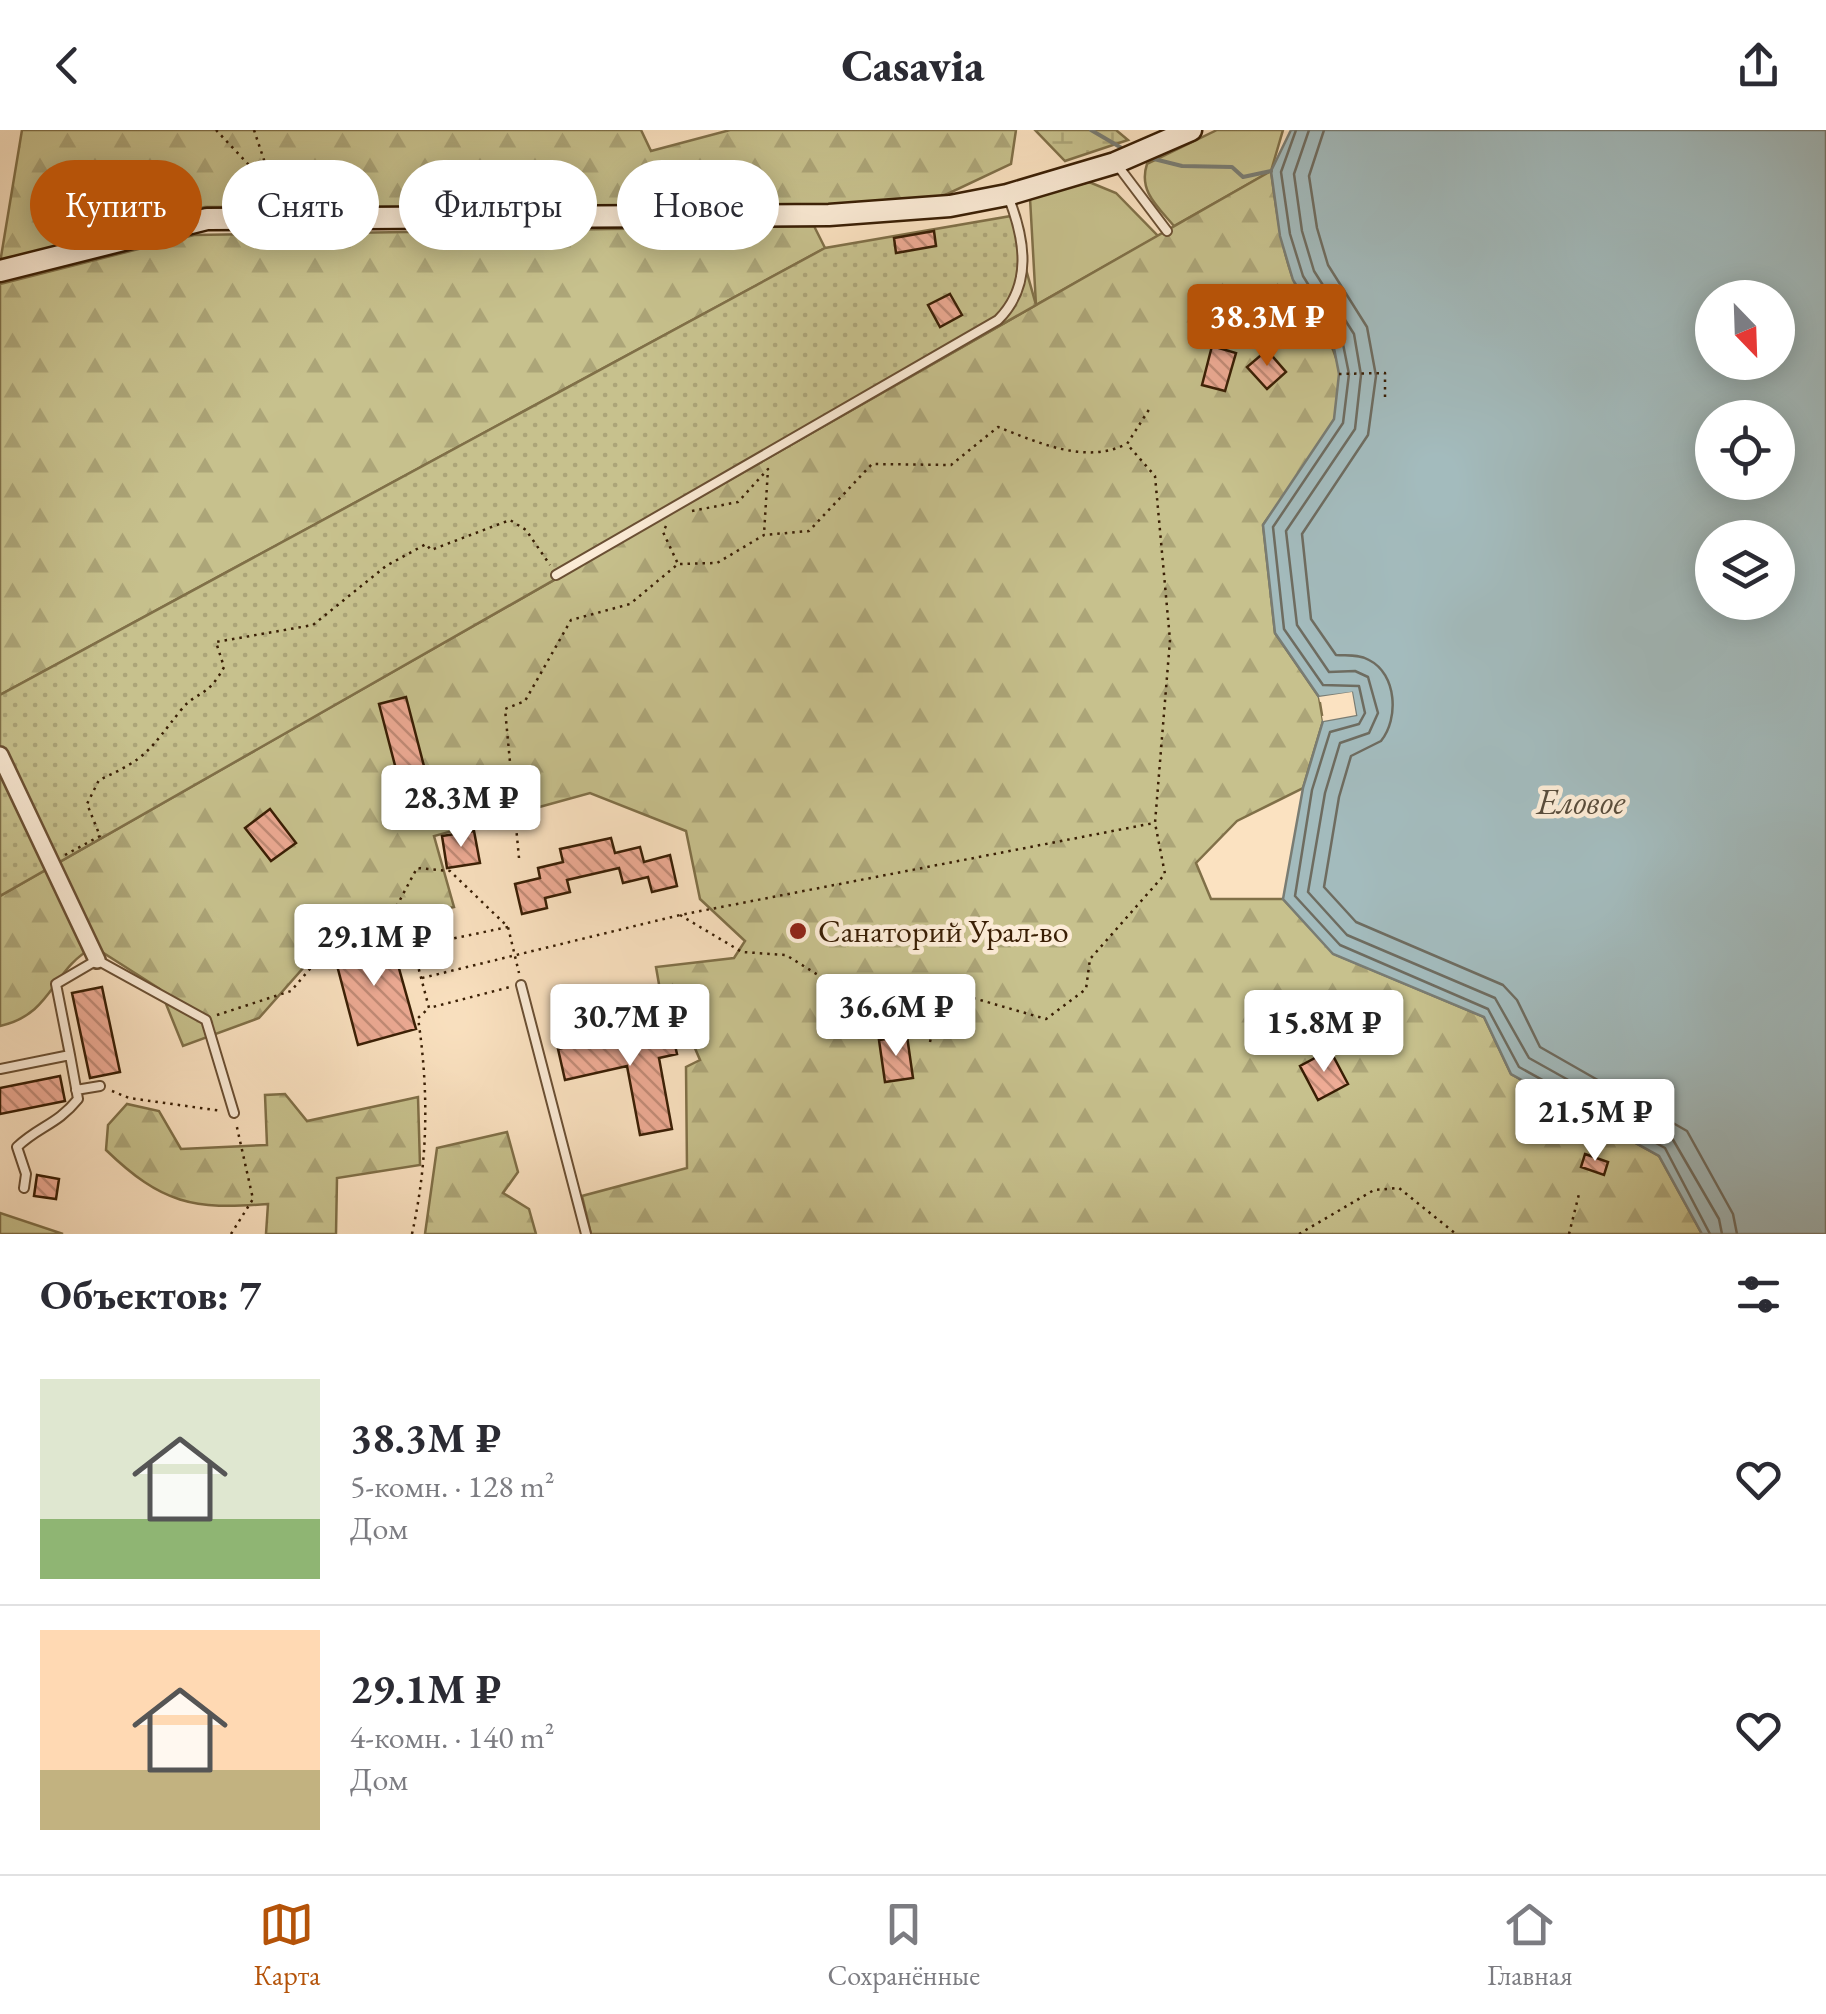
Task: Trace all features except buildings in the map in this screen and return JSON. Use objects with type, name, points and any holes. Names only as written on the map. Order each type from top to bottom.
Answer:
[{"type":"street","points":[[379,218],[829,215],[950,206],[1007,195],[1115,163],[1191,130]]},
{"type":"street","points":[[0,271],[206,219],[222,219]]},
{"type":"street","points":[[0,754],[97,960]]},
{"type":"lane","points":[[1115,163],[1167,231]]},
{"type":"lane","points":[[556,575],[998,320],[1014,305],[1024,263],[1018,222],[1007,195]]},
{"type":"lane","points":[[24,1188],[26,1174],[17,1147],[28,1136],[62,1120],[78,1098],[56,984],[97,960],[206,1020],[234,1113]]},
{"type":"lane","points":[[521,984],[586,1234]]},
{"type":"lane","points":[[0,1069],[70,1056]]},
{"type":"lane","points":[[76,1090],[100,1086]]},
{"type":"path","points":[[216,130],[243,160]]},
{"type":"path","points":[[254,130],[264,160]]},
{"type":"path","points":[[1339,374],[1385,373],[1385,399]]},
{"type":"path","points":[[519,858],[505,709],[526,701],[571,620],[630,604],[678,564],[717,563],[764,535],[809,531],[872,464],[950,465],[998,427],[1044,444],[1104,455],[1127,444],[1150,408]]},
{"type":"path","points":[[680,915],[742,952],[786,955],[871,1008],[942,988],[1046,1019],[1086,989],[1090,959],[1165,874],[1155,823],[1170,640],[1155,476],[1127,444]]},
{"type":"path","points":[[689,512],[738,502],[768,468],[764,535]]},
{"type":"path","points":[[672,515],[663,532],[678,564]]},
{"type":"path","points":[[51,862],[100,836],[87,804],[99,780],[132,765],[164,738],[183,707],[212,689],[224,667],[216,642],[313,625],[386,566],[426,544],[431,550],[510,520],[526,530],[556,575]]},
{"type":"path","points":[[422,978],[680,915],[1155,823]]},
{"type":"path","points":[[393,913],[417,868],[450,871],[508,927],[521,984],[429,1008],[418,1018],[427,1080],[424,1176],[412,1234]]},
{"type":"path","points":[[206,1020],[291,992],[362,908],[393,913]]},
{"type":"path","points":[[393,913],[413,947],[429,1008]]},
{"type":"path","points":[[413,947],[508,927]]},
{"type":"path","points":[[930,1042],[942,988]]},
{"type":"path","points":[[100,1086],[129,1098],[234,1113],[253,1199],[231,1234]]},
{"type":"path","points":[[1300,1234],[1374,1190],[1400,1188],[1456,1234]]},
{"type":"path","points":[[1569,1234],[1578,1194]]},
{"type":"green space","points":[[22,130],[641,130],[651,151],[730,130],[1016,130],[1011,164],[941,197],[837,207],[779,207],[779,160],[617,160],[617,207],[597,207],[597,160],[399,160],[399,207],[379,207],[379,160],[222,160],[222,207],[202,208],[202,160],[30,160],[30,250],[48,250],[0,263]]},
{"type":"green space","points":[[1035,130],[1116,130],[1128,140],[1065,161]]},
{"type":"green space","points":[[1217,130],[1283,130],[1271,171],[1174,226],[1147,190],[1147,164]]},
{"type":"green space","points":[[1271,171],[1281,237],[1292,276],[1328,340],[1340,373],[1340,393],[1331,428],[1263,525],[1275,633],[1319,697],[1323,721],[1303,788],[1237,821],[1196,863],[1211,899],[1283,899],[1334,954],[1484,1017],[1511,1074],[1659,1156],[1702,1234],[591,1234],[582,1196],[687,1168],[686,1067],[700,1060],[676,1004],[660,990],[656,967],[734,958],[745,941],[700,899],[686,831],[590,793],[434,836],[454,907],[335,932],[259,1018],[183,1046],[160,989],[94,947],[69,967],[31,1012],[0,1026],[0,896]]},
{"type":"green space","points":[[1089,182],[1116,193],[1158,236],[1036,305],[1030,198]]},
{"type":"green space","points":[[1011,216],[1036,305],[0,896],[0,695],[825,248]]},
{"type":"green space","points":[[814,226],[825,248],[0,695],[0,284],[135,250],[202,250],[202,235],[222,235],[222,250],[379,250],[379,232],[399,232],[399,250],[597,250],[597,229],[617,229],[617,250],[779,250],[779,227]]},
{"type":"green space","points":[[285,1094],[307,1121],[418,1097],[420,1165],[337,1178],[336,1234],[266,1234],[268,1204],[219,1206],[180,1200],[144,1182],[106,1150],[108,1125],[127,1104],[159,1111],[181,1149],[267,1145],[265,1095]]},
{"type":"green space","points":[[507,1132],[518,1172],[503,1193],[529,1209],[536,1234],[425,1234],[437,1148]]},
{"type":"green space","points":[[0,1213],[63,1234],[0,1234]]},
{"type":"water","name":"Еловое","points":[[1291,130],[1826,130],[1826,1234],[1702,1234],[1659,1156],[1511,1074],[1484,1017],[1333,954],[1283,899],[1303,788],[1323,721],[1356,715],[1352,693],[1319,697],[1275,633],[1263,525],[1334,419],[1339,374],[1333,343],[1293,280],[1280,236],[1271,171]]},
{"type":"pier","points":[[1352,692],[1356,715],[1323,721],[1322,716],[1350,711],[1348,698],[1320,702],[1319,697]]},
{"type":"waterway","points":[[1091,130],[1125,150]]},
{"type":"waterway","points":[[1154,159],[1182,166],[1232,167],[1243,177],[1271,171]]},
{"type":"place","name":"Санаторий Урал-во","points":[[798,931]]}]
